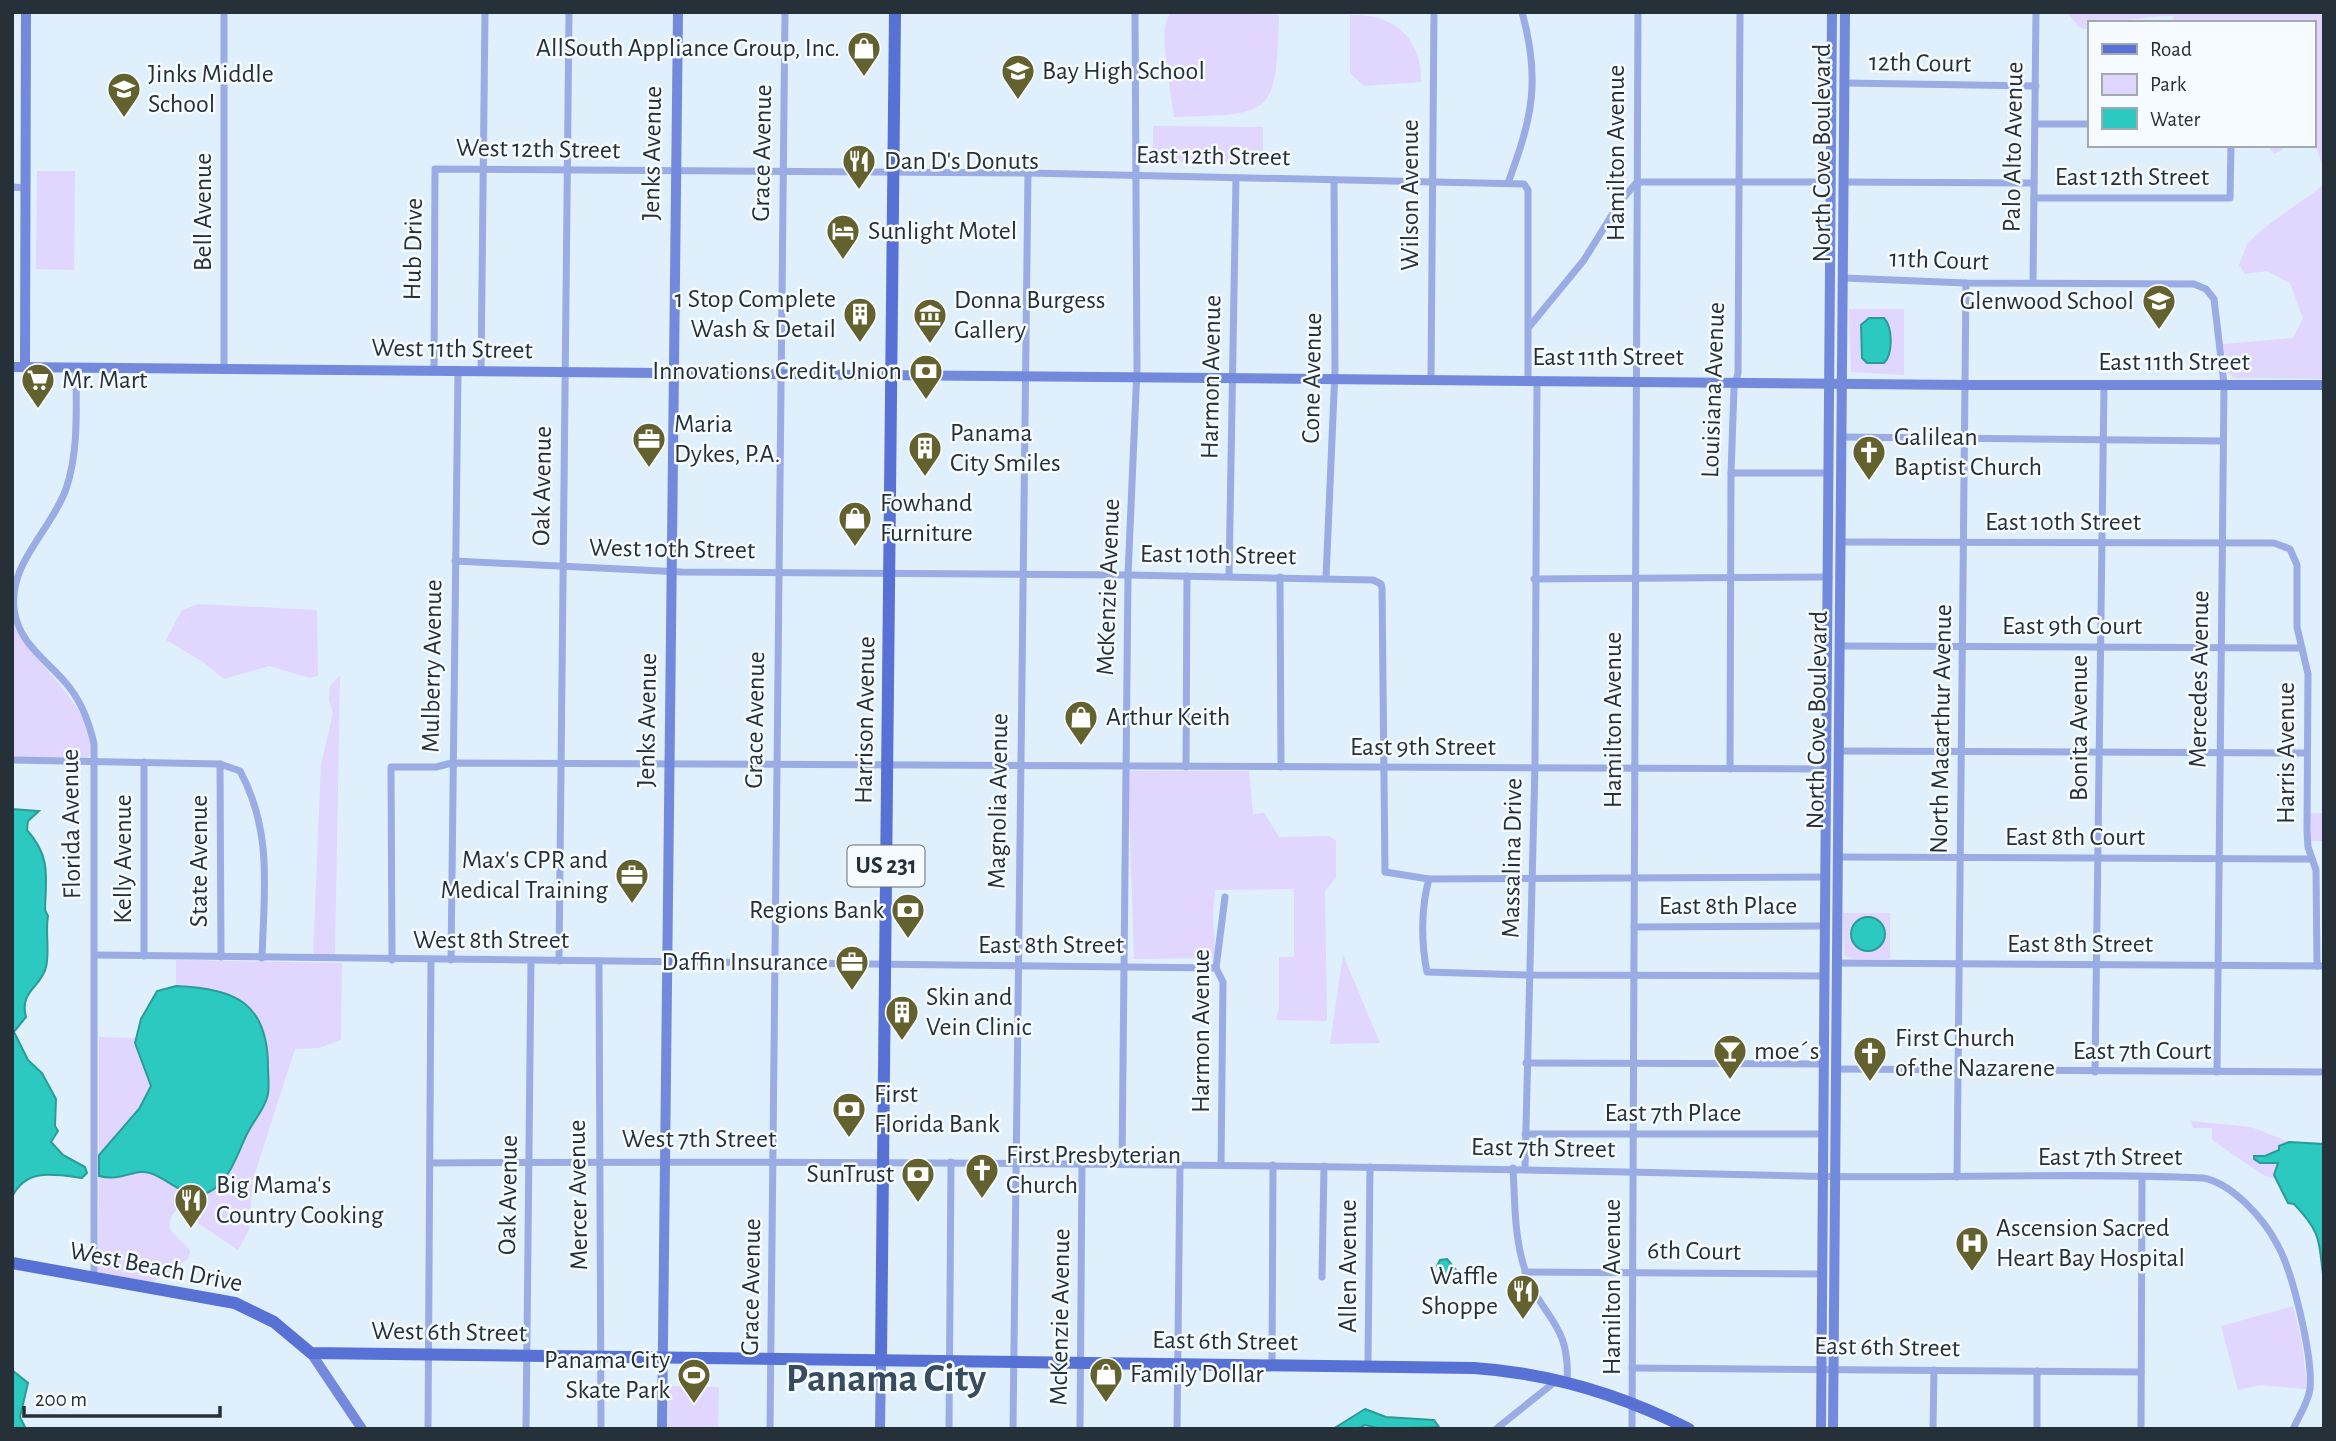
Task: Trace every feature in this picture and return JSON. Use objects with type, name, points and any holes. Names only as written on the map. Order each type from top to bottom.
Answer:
[{"type":"main road","points":[[25,367],[26,12]]},
{"type":"main road","name":"Jenks Avenue","points":[[662,1429],[678,12]]},
{"type":"main road","name":"Harrison Avenue","points":[[880,1429],[895,12]]},
{"type":"main road","name":"North Cove Boulevard","points":[[1821,1429],[1821,1134],[1828,687],[1832,12]]},
{"type":"main road","name":"North Cove Boulevard","points":[[1833,1429],[1846,12]]},
{"type":"main road","name":"West 11th Street","points":[[12,367],[891,376]]},
{"type":"main road","name":"East 11th Street","points":[[891,376],[1636,380],[1966,386],[2324,385]]},
{"type":"main road","points":[[1829,577],[1837,594],[1836,635],[1842,646]]},
{"type":"main road","points":[[1828,687],[1834,744],[1840,751]]},
{"type":"main road","points":[[1826,769],[1834,787],[1834,817],[1839,834]]},
{"type":"main road","points":[[1824,900],[1829,921],[1829,946],[1833,960],[1837,962]]},
{"type":"main road","points":[[1823,976],[1830,992],[1830,1022],[1836,1037]]},
{"type":"main road","points":[[1822,1064],[1828,1074],[1835,1108]]},
{"type":"main road","name":"West Beach Drive","points":[[12,1264],[239,1304],[274,1322],[311,1353],[362,1429]]},
{"type":"main road","name":"West 6th Street","points":[[311,1353],[881,1360]]},
{"type":"main road","name":"East 6th Street","points":[[881,1360],[1484,1368],[1562,1382],[1632,1403],[1689,1429]]},
{"type":"street","name":"Bell Avenue","points":[[224,12],[224,370]]},
{"type":"street","points":[[481,372],[485,12]]},
{"type":"street","name":"Oak Avenue","points":[[559,961],[561,567],[569,12]]},
{"type":"street","name":"Grace Avenue","points":[[770,1429],[785,12]]},
{"type":"street","name":"McKenzie Avenue","points":[[1122,1164],[1124,767],[1128,575],[1137,377],[1135,12]]},
{"type":"street","name":"Wilson Avenue","points":[[1431,379],[1430,181],[1434,12]]},
{"type":"street","points":[[1508,183],[1529,127],[1532,97],[1531,44],[1522,12]]},
{"type":"street","name":"Hamilton Avenue","points":[[1632,1429],[1638,12]]},
{"type":"street","name":"Louisiana Avenue","points":[[1730,769],[1731,473],[1735,381],[1740,12]]},
{"type":"street","name":"Palo Alto Avenue","points":[[2033,283],[2036,12]]},
{"type":"street","name":"12th Court","points":[[1845,83],[2036,86]]},
{"type":"street","points":[[2036,124],[2088,124]]},
{"type":"street","name":"East 12th Street","points":[[2034,198],[2230,198],[2231,147]]},
{"type":"street","name":"West 12th Street","points":[[435,169],[893,172]]},
{"type":"street","name":"Hub Drive","points":[[433,372],[435,169]]},
{"type":"street","name":"East 12th Street","points":[[893,172],[1508,183],[1524,184],[1528,190]]},
{"type":"street","name":"Magnolia Avenue","points":[[1013,1429],[1028,173]]},
{"type":"street","name":"Harmon Avenue","points":[[1229,576],[1236,178]]},
{"type":"street","name":"Cone Avenue","points":[[1326,578],[1334,378],[1334,180]]},
{"type":"street","points":[[1528,327],[1584,260],[1620,202],[1637,182],[1831,182]]},
{"type":"street","name":"East 12th Street","points":[[1845,182],[2034,183]]},
{"type":"street","points":[[12,187],[26,188]]},
{"type":"street","name":"Massalina Drive","points":[[1525,1168],[1527,975],[1532,951],[1534,768],[1528,190]]},
{"type":"street","name":"11th Court","points":[[1844,278],[1966,283],[2194,284],[2206,289]]},
{"type":"street","name":"North Macarthur Avenue","points":[[1957,1177],[1966,283]]},
{"type":"street","name":"Mercedes Avenue","points":[[2206,289],[2216,307],[2224,384],[2217,1072]]},
{"type":"street","name":"Florida Avenue","points":[[76,368],[75,438],[69,478],[52,519],[20,569],[14,603],[18,626],[25,639],[66,683],[82,708],[91,729],[95,762],[94,1278]]},
{"type":"street","name":"Mulberry Avenue","points":[[451,960],[458,372]]},
{"type":"street","name":"Bonita Avenue","points":[[2095,1072],[2104,385]]},
{"type":"street","points":[[1843,437],[2223,441]]},
{"type":"street","points":[[1731,473],[1829,473]]},
{"type":"street","name":"East 10th Street","points":[[1842,542],[2283,545]]},
{"type":"street","name":"Harris Avenue","points":[[2283,545],[2290,549],[2297,565],[2297,627],[2308,674],[2307,831],[2316,881],[2320,966]]},
{"type":"street","name":"West 10th Street","points":[[455,561],[671,572],[889,574]]},
{"type":"street","name":"East 10th Street","points":[[889,574],[1229,576],[1378,582],[1382,589],[1383,767]]},
{"type":"street","points":[[1186,767],[1187,576]]},
{"type":"street","points":[[1280,577],[1281,767]]},
{"type":"street","points":[[1534,579],[1829,577]]},
{"type":"street","name":"East 9th Court","points":[[1842,646],[2302,648]]},
{"type":"street","points":[[1840,751],[2306,753]]},
{"type":"street","points":[[12,760],[220,764],[240,771],[259,813],[264,840],[262,958]]},
{"type":"street","name":"Kelly Avenue","points":[[144,762],[144,956]]},
{"type":"street","name":"East 9th Street","points":[[392,960],[391,767],[436,767],[452,763],[1826,769]]},
{"type":"street","name":"State Avenue","points":[[220,764],[221,957]]},
{"type":"street","points":[[1383,767],[1385,872],[1394,876],[1429,879],[1824,877]]},
{"type":"street","name":"East 8th Court","points":[[1838,857],[2312,859]]},
{"type":"street","points":[[1429,879],[1424,894],[1427,972],[1823,976]]},
{"type":"street","name":"Harmon Avenue","points":[[1221,1165],[1223,982],[1216,968],[1225,897]]},
{"type":"street","name":"East 8th Place","points":[[1634,928],[1824,926]]},
{"type":"street","name":"West 8th Street","points":[[96,955],[885,964]]},
{"type":"street","points":[[428,1429],[431,960]]},
{"type":"street","name":"Oak Avenue","points":[[526,1429],[531,961]]},
{"type":"street","name":"Mercer Avenue","points":[[599,961],[601,1429]]},
{"type":"street","name":"East 8th Street","points":[[1837,962],[2320,966]]},
{"type":"street","name":"East 8th Street","points":[[885,964],[1216,968]]},
{"type":"street","points":[[1526,1063],[1822,1064]]},
{"type":"street","name":"East 7th Court","points":[[1835,1069],[2324,1072]]},
{"type":"street","name":"East 7th Place","points":[[1525,1134],[1821,1134]]},
{"type":"street","name":"West 7th Street","points":[[431,1163],[600,1160],[883,1162]]},
{"type":"street","name":"East 7th Street","points":[[883,1162],[1525,1168],[1821,1176],[2203,1178],[2223,1186],[2246,1206],[2270,1233],[2281,1252],[2303,1331],[2310,1380],[2307,1401],[2293,1429]]},
{"type":"street","points":[[948,1429],[951,1162]]},
{"type":"street","name":"McKenzie Avenue","points":[[1080,1429],[1082,1163]]},
{"type":"street","points":[[1177,1429],[1180,1164]]},
{"type":"street","points":[[1272,1364],[1273,1165]]},
{"type":"street","points":[[1322,1277],[1324,1166]]},
{"type":"street","name":"Allen Avenue","points":[[1368,1365],[1370,1167]]},
{"type":"street","points":[[1496,1429],[1562,1382],[1564,1339],[1525,1272],[1516,1230],[1513,1168]]},
{"type":"street","points":[[2141,1429],[2142,1178]]},
{"type":"street","name":"6th Court","points":[[1525,1272],[1820,1273]]},
{"type":"street","name":"East 6th Street","points":[[1632,1368],[2141,1372]]},
{"type":"street","points":[[1933,1429],[1934,1370]]},
{"type":"street","points":[[2037,1371],[2037,1429]]},
{"type":"green space","points":[[1171,12],[1279,15],[1275,73],[1271,91],[1263,103],[1250,110],[1232,114],[1174,117],[1165,46],[1167,20]]},
{"type":"green space","points":[[2067,12],[2324,12],[2324,169],[2315,147],[2315,21],[2174,21],[2173,16],[2162,16],[2088,21],[2088,30],[2079,27]]},
{"type":"green space","points":[[1350,15],[1379,18],[1402,31],[1416,53],[1421,82],[1364,86],[1350,73]]},
{"type":"green space","points":[[1153,126],[1263,127],[1263,163],[1153,161]]},
{"type":"green space","points":[[2268,147],[2286,147],[2275,154]]},
{"type":"green space","points":[[37,171],[75,171],[74,270],[36,269]]},
{"type":"green space","points":[[2324,185],[2324,379],[2233,378],[2227,368],[2223,344],[2293,338],[2303,318],[2290,283],[2267,271],[2245,274],[2239,265],[2247,244],[2264,228]]},
{"type":"green space","points":[[1849,309],[1904,309],[1904,375],[1851,372]]},
{"type":"green space","points":[[199,604],[317,610],[318,676],[310,678],[269,666],[224,679],[203,662],[166,640],[182,610]]},
{"type":"green space","points":[[12,621],[20,636],[76,707],[86,725],[91,742],[88,758],[12,758]]},
{"type":"green space","points":[[340,675],[335,955],[313,955],[321,765],[333,713],[329,700],[330,686]]},
{"type":"green space","points":[[1128,771],[1249,771],[1253,814],[1264,813],[1279,837],[1329,836],[1336,841],[1336,878],[1325,890],[1327,1021],[1276,1020],[1279,1008],[1279,957],[1294,957],[1294,889],[1215,890],[1213,916],[1216,958],[1134,959]]},
{"type":"green space","points":[[2310,813],[2324,813],[2324,841],[2311,841]]},
{"type":"green space","points":[[1843,913],[1890,913],[1890,959],[1854,959],[1844,955]]},
{"type":"green space","points":[[1343,955],[1380,1043],[1330,1044]]},
{"type":"green space","points":[[176,960],[342,963],[341,1040],[319,1048],[295,1049],[253,1179],[249,1230],[238,1250],[177,1209],[170,1218],[170,1230],[190,1250],[189,1258],[153,1282],[98,1273],[99,1176],[114,1177],[148,1172],[199,1194],[268,1098],[192,986],[176,986]]},
{"type":"green space","points":[[99,1037],[137,1038],[136,1044],[151,1086],[139,1109],[99,1155]]},
{"type":"green space","points":[[2191,1121],[2251,1127],[2289,1142],[2283,1143],[2273,1153],[2258,1156],[2278,1163],[2275,1179],[2263,1175],[2212,1140],[2212,1128],[2193,1128]]},
{"type":"green space","points":[[2293,1306],[2302,1343],[2307,1389],[2261,1385],[2238,1390],[2221,1326]]},
{"type":"green space","name":"Panama City Skate Park","points":[[669,1386],[719,1387],[718,1429],[668,1429]]},
{"type":"water","points":[[1869,318],[1884,318],[1889,328],[1890,347],[1884,363],[1867,363],[1862,358],[1861,325]]},
{"type":"water","points":[[12,809],[39,811],[28,821],[27,830],[44,858],[45,910],[48,916],[46,967],[25,1001],[26,1017],[14,1032],[28,1060],[42,1073],[56,1099],[55,1126],[58,1131],[51,1142],[63,1155],[85,1167],[87,1173],[82,1178],[51,1175],[33,1177],[25,1181],[12,1197]]},
{"type":"water","points":[[1868,917],[1880,922],[1885,934],[1880,946],[1868,951],[1856,946],[1851,934],[1856,922]]},
{"type":"water","points":[[176,986],[215,990],[244,1003],[262,1028],[266,1045],[269,1087],[265,1103],[227,1175],[216,1188],[201,1194],[185,1192],[150,1173],[99,1176],[99,1155],[139,1109],[151,1086],[135,1043],[141,1019],[157,991]]},
{"type":"water","points":[[2289,1142],[2324,1144],[2324,1281],[2315,1232],[2294,1204],[2288,1203],[2274,1175],[2278,1163],[2260,1163],[2254,1159],[2254,1156],[2265,1156],[2279,1150],[2279,1146]]},
{"type":"water","points":[[1447,1259],[1457,1271],[1456,1282],[1452,1283],[1441,1275],[1437,1266],[1440,1260]]},
{"type":"water","points":[[12,1370],[28,1383],[20,1417],[26,1429],[12,1429]]},
{"type":"water","points":[[1365,1409],[1386,1417],[1434,1420],[1439,1427],[1382,1429],[1365,1425],[1357,1429],[1333,1429]]},
{"type":"place","name":"AllSouth Appliance Group, Inc.","points":[[864,78]]},
{"type":"place","name":"Bay High School","points":[[1018,101]]},
{"type":"place","name":"Jinks Middle School","points":[[124,119]]},
{"type":"place","name":"Dan D's Donuts","points":[[859,191]]},
{"type":"place","name":"Sunlight Motel","points":[[843,261]]},
{"type":"place","name":"Glenwood School","points":[[2159,331]]},
{"type":"place","name":"1 Stop Complete Wash & Detail","points":[[860,344]]},
{"type":"place","name":"Donna Burgess Gallery","points":[[930,345]]},
{"type":"place","name":"Innovations Credit Union","points":[[926,401]]},
{"type":"place","name":"Mr. Mart","points":[[38,410]]},
{"type":"place","name":"Maria Dykes, P.A.","points":[[649,469]]},
{"type":"place","name":"Panama City Smiles","points":[[925,478]]},
{"type":"place","name":"Galilean Baptist Church","points":[[1869,482]]},
{"type":"place","name":"Fowhand Furniture","points":[[855,548]]},
{"type":"place","name":"Arthur Keith","points":[[1081,747]]},
{"type":"place","name":"Max's CPR and Medical Training","points":[[632,905]]},
{"type":"place","name":"Regions Bank","points":[[908,940]]},
{"type":"place","name":"Daffin Insurance","points":[[852,992]]},
{"type":"place","name":"Skin and Vein Clinic","points":[[902,1042]]},
{"type":"place","name":"moe´s","points":[[1730,1081]]},
{"type":"place","name":"First Church of the Nazarene","points":[[1870,1083]]},
{"type":"place","name":"First Florida Bank","points":[[849,1139]]},
{"type":"place","name":"First Presbyterian Church","points":[[982,1200]]},
{"type":"place","name":"SunTrust","points":[[918,1204]]},
{"type":"place","name":"Big Mama's Country Cooking","points":[[191,1230]]},
{"type":"place","name":"Ascension Sacred Heart Bay Hospital","points":[[1972,1273]]},
{"type":"place","name":"Waffle Shoppe","points":[[1523,1321]]},
{"type":"place","name":"Family Dollar","points":[[1106,1404]]},
{"type":"place","name":"Panama City Skate Park","points":[[694,1405]]},
{"type":"district","name":"Panama City","points":[[886,1379]]}]
